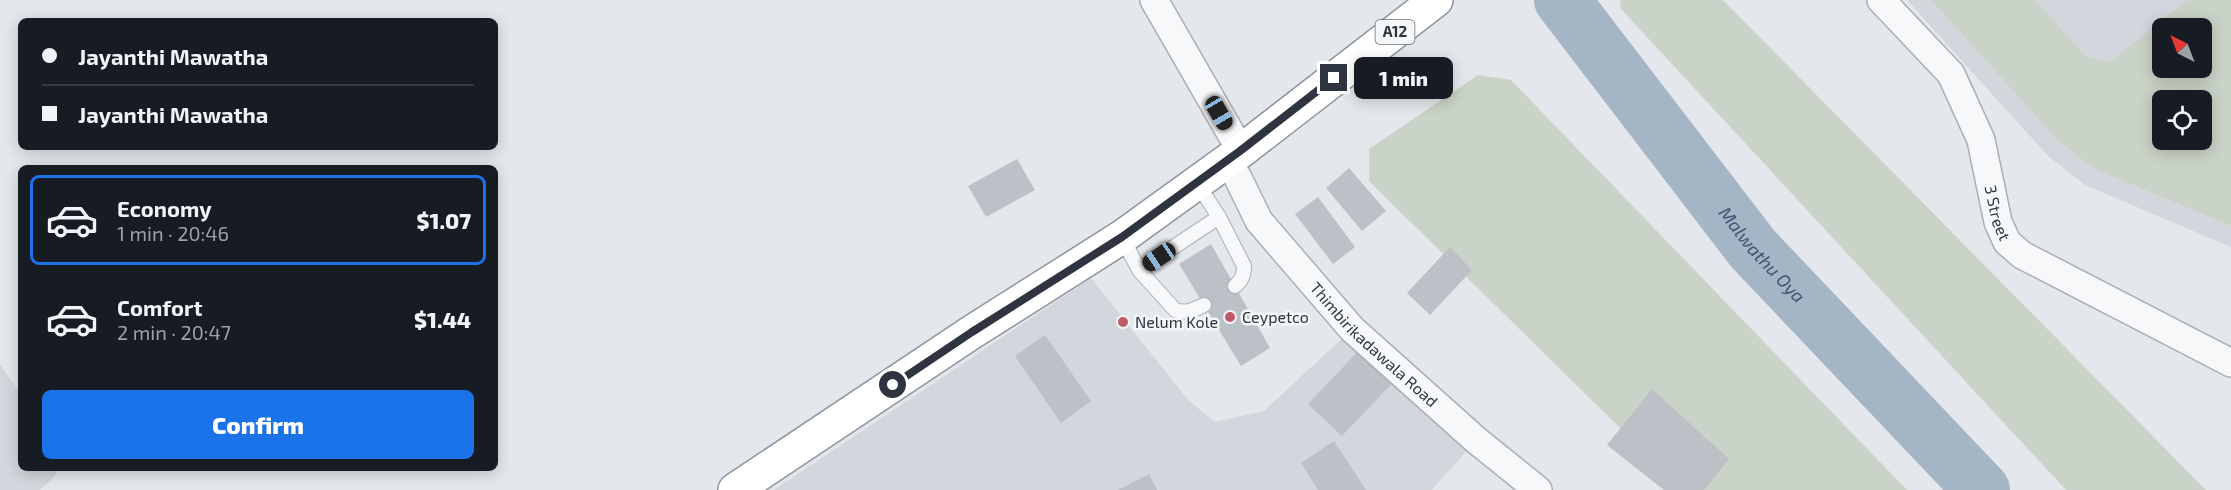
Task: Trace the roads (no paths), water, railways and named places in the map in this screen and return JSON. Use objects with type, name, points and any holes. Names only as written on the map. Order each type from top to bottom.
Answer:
[{"type":"highway","name":"A12","points":[[735,490],[972,332],[1122,237],[1197,183],[1239,163],[1353,63],[1436,0]]},
{"type":"street","name":"Thimbirikadawala Road","points":[[1154,0],[1239,163],[1259,221],[1352,329],[1476,440],[1538,490]]},
{"type":"street","name":"3 Street","points":[[1881,0],[1951,74],[1981,140],[1998,222],[2007,242],[2022,255],[2231,363]]},
{"type":"lane","points":[[1197,183],[1219,217],[1244,266],[1241,281],[1235,285]]},
{"type":"lane","points":[[1139,270],[1219,217]]},
{"type":"lane","points":[[1122,237],[1139,270],[1175,310],[1183,313],[1191,312],[1204,305]]},
{"type":"waterway","name":"Malwathu Oya","points":[[1562,0],[1753,249],[1982,490]]},
{"type":"place","name":"Ceypetco","points":[[1230,317]]},
{"type":"place","name":"Nelum Kole","points":[[1123,322]]}]
